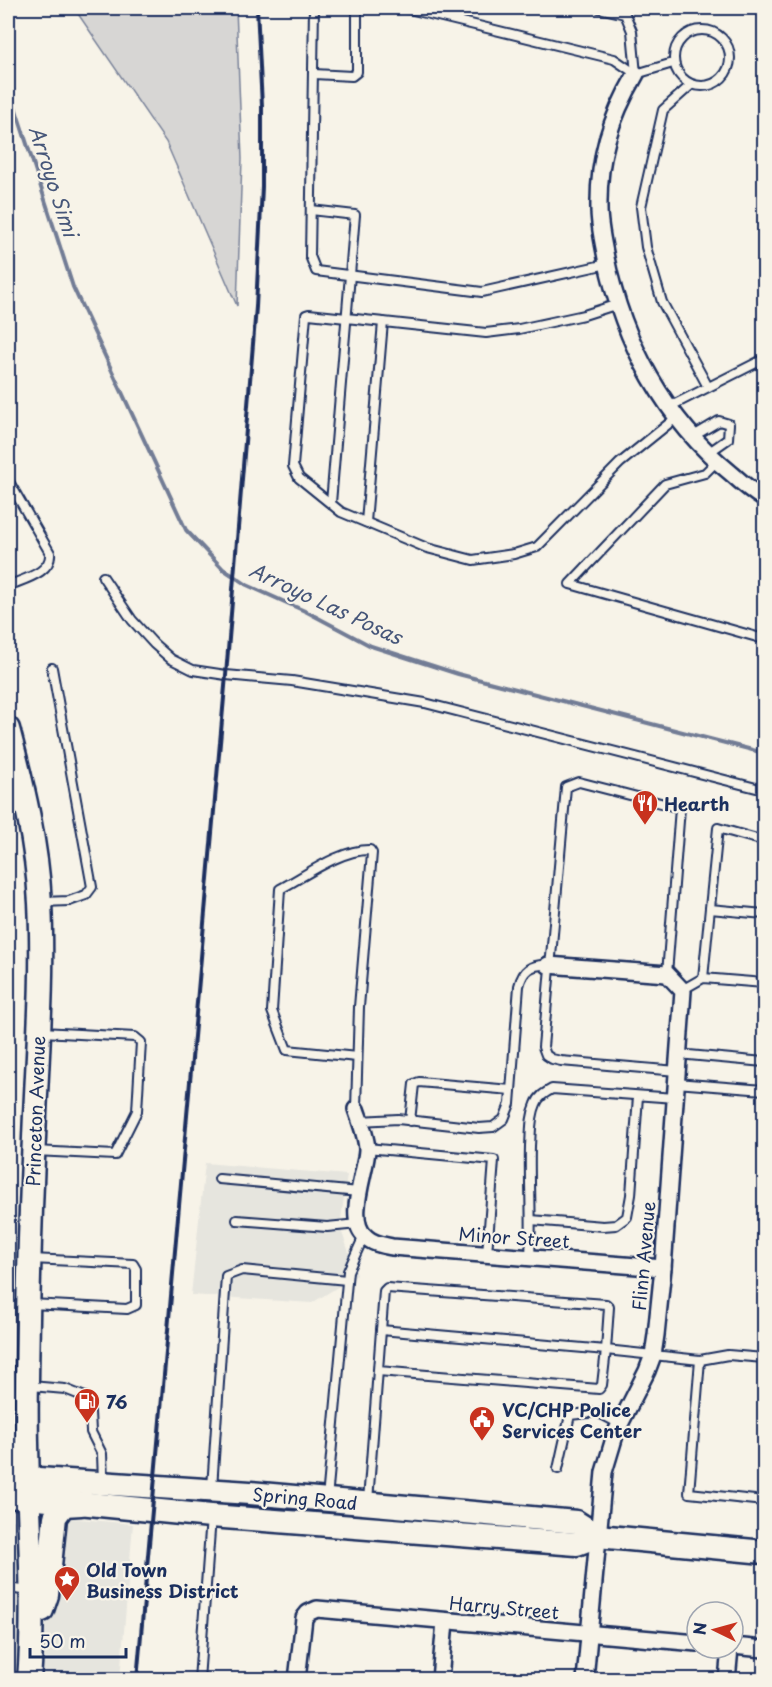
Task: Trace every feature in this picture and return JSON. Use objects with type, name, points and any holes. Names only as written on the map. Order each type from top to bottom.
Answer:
[{"type":"main road","name":"Princeton Avenue","points":[[8,729],[18,810],[36,857],[40,902],[39,1032],[22,1485],[33,1591],[33,1637]]},
{"type":"main road","name":"Spring Road","points":[[8,1496],[22,1485],[103,1483],[576,1522],[598,1536]]},
{"type":"main road","name":"Spring Road","points":[[22,1485],[88,1504],[211,1516],[576,1544],[598,1536],[765,1552]]},
{"type":"main road","points":[[30,1680],[33,1637],[47,1595],[55,1517],[64,1505],[88,1504]]},
{"type":"street","points":[[636,74],[619,104],[609,131],[603,158],[599,210],[607,264],[618,304],[639,358],[673,412],[712,458],[765,499]]},
{"type":"street","points":[[549,965],[667,974],[682,990]]},
{"type":"street","name":"Flinn Avenue","points":[[585,1680],[604,1472],[609,1450],[653,1355],[663,1268],[682,990]]},
{"type":"street","points":[[358,1115],[367,1148],[357,1208],[361,1230]]},
{"type":"street","name":"Minor Street","points":[[361,1230],[377,1244],[392,1247],[663,1268]]},
{"type":"street","name":"Harry Street","points":[[297,1680],[304,1618],[317,1608],[685,1642]]},
{"type":"street","points":[[440,1680],[446,1621]]},
{"type":"street","points":[[745,1648],[765,1649]]},
{"type":"street","points":[[727,1680],[729,1660]]},
{"type":"lane","points":[[314,8],[310,256],[316,272],[482,292],[607,264]]},
{"type":"lane","points":[[314,74],[352,76],[357,72],[357,8]]},
{"type":"lane","points":[[405,8],[614,59],[636,74]]},
{"type":"lane","points":[[598,8],[625,14],[632,31],[636,74]]},
{"type":"lane","points":[[708,30],[724,40],[730,57],[729,67],[718,82],[710,86],[691,85],[676,72],[674,63],[676,45],[690,32],[708,30]]},
{"type":"lane","points":[[636,74],[674,63]]},
{"type":"lane","points":[[691,85],[663,110],[641,207],[646,247],[662,302],[708,387]]},
{"type":"lane","points":[[311,210],[355,215],[352,276],[331,503]]},
{"type":"lane","points":[[618,304],[584,315],[519,329],[486,333],[306,315],[293,466],[299,478],[341,512],[426,548],[474,560],[514,554],[537,547],[620,462],[673,412],[708,387],[765,359]]},
{"type":"lane","points":[[366,522],[383,322]]},
{"type":"lane","points":[[692,437],[719,421],[729,424],[728,439],[712,458],[705,473],[665,484],[570,584],[765,639]]},
{"type":"lane","points":[[8,480],[51,558],[41,571],[8,586]]},
{"type":"lane","points":[[103,577],[132,620],[147,636],[171,659],[193,670],[292,681],[425,703],[765,790]]},
{"type":"lane","points":[[40,902],[69,900],[86,895],[92,887],[52,668]]},
{"type":"lane","points":[[667,974],[680,808],[579,782],[566,787],[549,965],[543,1047],[546,1055],[552,1059],[676,1084],[765,1090]]},
{"type":"lane","points":[[703,978],[718,828],[765,841]]},
{"type":"lane","points":[[357,1057],[287,1050],[272,1011],[280,889],[345,854],[366,849],[372,853],[359,1007],[358,1115],[479,1128],[493,1127],[504,1119],[510,1104],[519,986],[522,975],[531,966],[549,965]]},
{"type":"lane","points":[[710,909],[765,914]]},
{"type":"lane","points":[[682,990],[703,978],[765,983]]},
{"type":"lane","points":[[33,1151],[115,1155],[137,1111],[141,1042],[135,1037],[39,1032]]},
{"type":"lane","points":[[678,1054],[765,1062]]},
{"type":"lane","points":[[410,1121],[414,1084],[419,1082],[511,1090]]},
{"type":"lane","points":[[530,1257],[531,1119],[536,1104],[543,1094],[552,1089],[638,1096],[676,1084]]},
{"type":"lane","points":[[531,1221],[603,1226],[616,1225],[627,1217],[631,1195],[638,1096]]},
{"type":"lane","points":[[367,1148],[494,1160],[487,1254]]},
{"type":"lane","points":[[219,1179],[359,1192]]},
{"type":"lane","points":[[237,1220],[361,1230],[348,1271],[327,1500]]},
{"type":"lane","points":[[29,1304],[127,1309],[136,1305],[136,1269],[133,1264],[30,1259]]},
{"type":"lane","points":[[211,1492],[226,1276],[242,1270],[347,1281]]},
{"type":"lane","points":[[368,1504],[384,1291],[387,1288],[606,1304],[609,1307],[602,1386],[599,1389],[378,1371]]},
{"type":"lane","points":[[381,1330],[700,1360],[728,1355],[765,1358]]},
{"type":"lane","points":[[700,1360],[689,1493],[765,1501]]},
{"type":"lane","points":[[27,1386],[65,1389],[85,1397],[90,1412],[91,1432],[102,1455],[103,1483]]},
{"type":"lane","points":[[558,1469],[570,1415],[597,1412],[620,1424]]},
{"type":"lane","points":[[200,1680],[211,1516]]},
{"type":"lane","points":[[8,1588],[33,1591]]},
{"type":"shaded area","points":[[74,8],[236,8],[242,159],[237,306],[166,142]]},
{"type":"shaded area","points":[[205,1163],[347,1175],[340,1227],[357,1275],[312,1303],[191,1295]]},
{"type":"shaded area","name":"Old Town Business District","points":[[8,1517],[11,1520],[65,1523],[70,1518],[133,1524],[120,1679],[8,1679]]},
{"type":"waterway","name":"Arroyo Las Posas","points":[[8,85],[73,287],[186,530],[223,569],[247,585],[307,612],[371,646],[458,674],[764,753]]},
{"type":"railway","points":[[137,1680],[226,675],[256,307],[262,187],[262,106],[257,8]]},
{"type":"place","name":"Hearth","points":[[645,826]]},
{"type":"place","name":"76","points":[[87,1424]]},
{"type":"place","name":"VC/CHP Police Services Center","points":[[482,1442]]},
{"type":"place","name":"Old Town Business District","points":[[67,1602]]},
{"type":"water label","name":"Arroyo Simi","points":[[54,181]]}]
